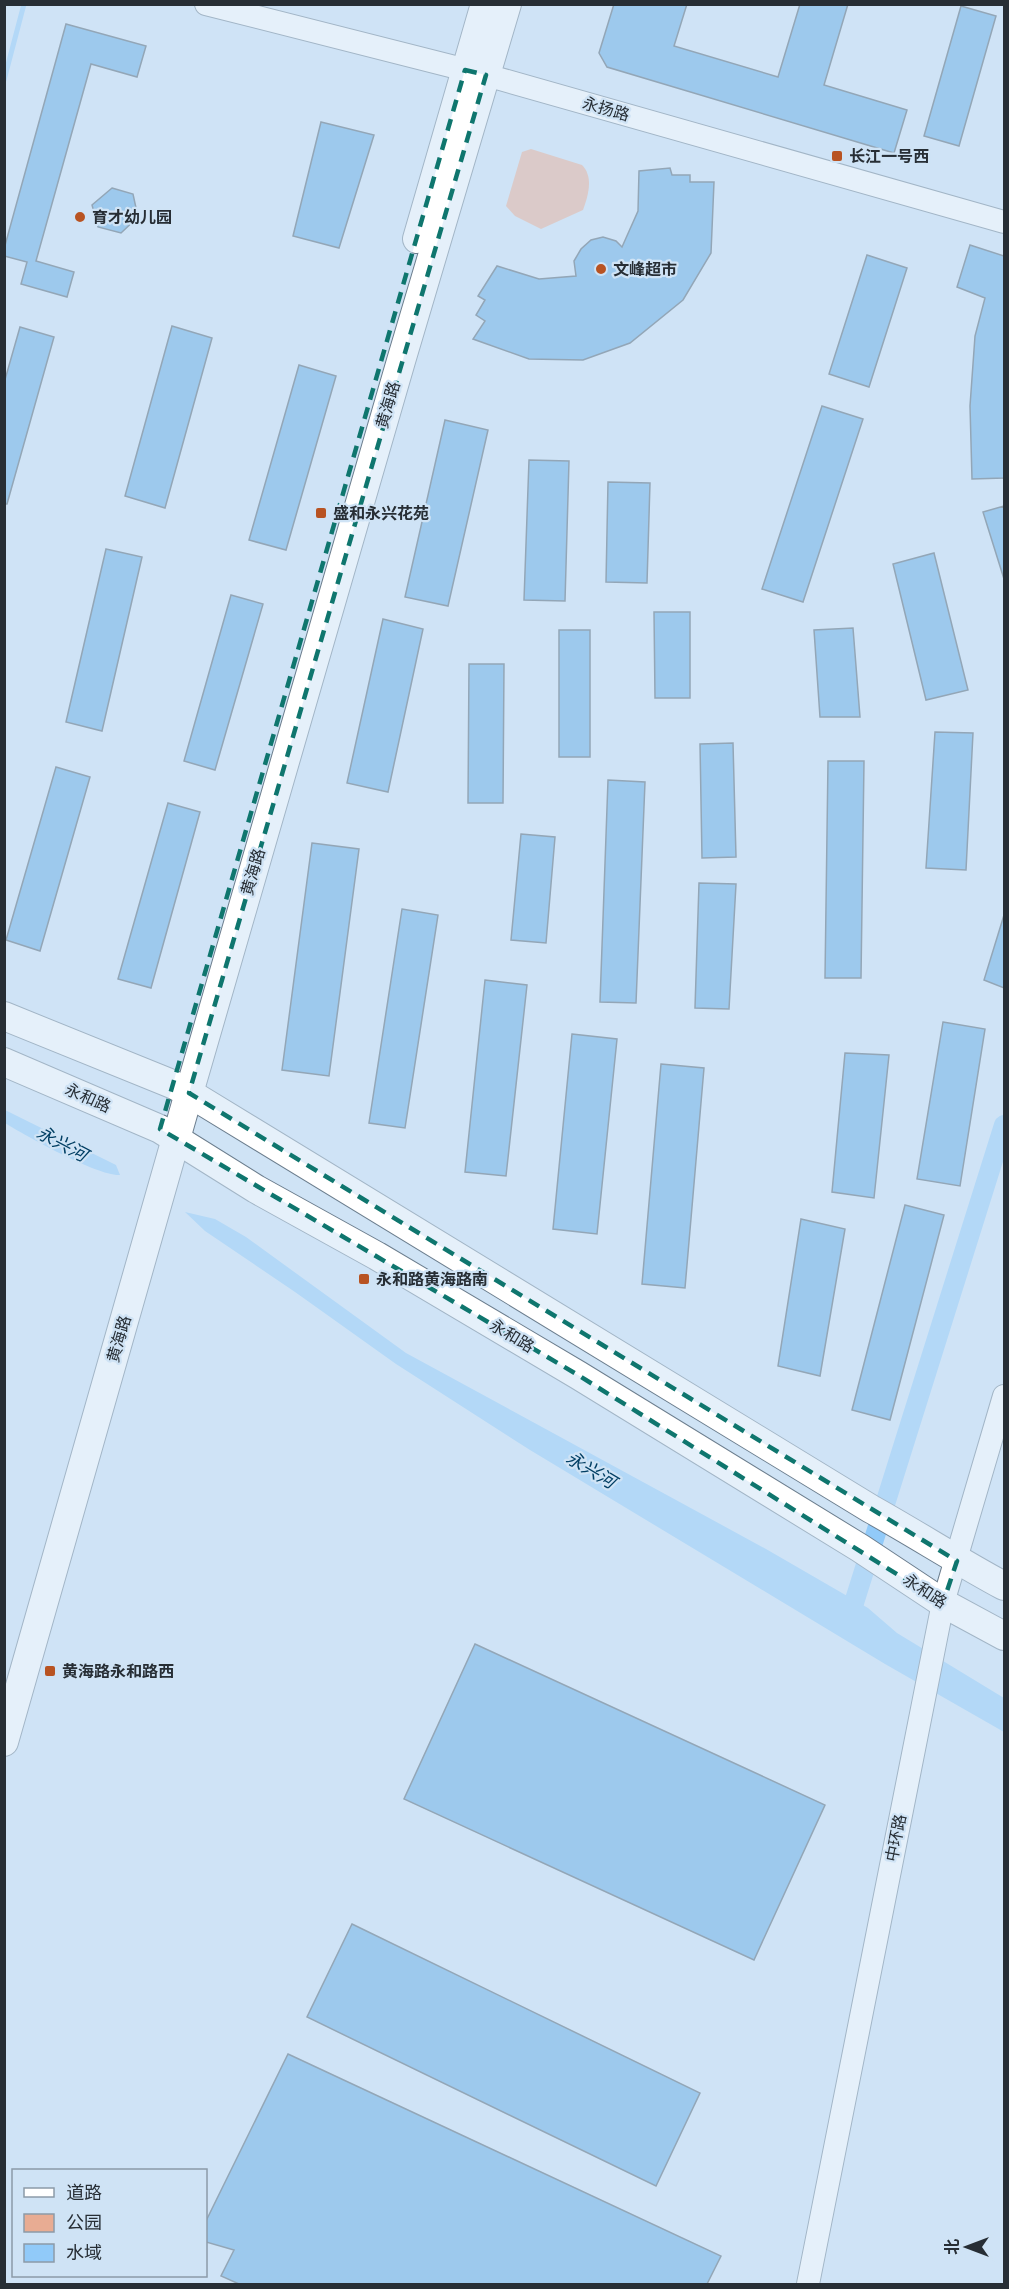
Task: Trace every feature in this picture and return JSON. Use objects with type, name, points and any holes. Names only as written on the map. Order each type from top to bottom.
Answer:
[{"type":"main road","name":"黄海路","points":[[4,1742],[257,803],[475,72],[485,4]]},
{"type":"main road","name":"黄海路","points":[[475,72],[507,4]]},
{"type":"main road","points":[[4,1016],[180,1088],[871,1509],[1005,1587]]},
{"type":"main road","name":"永和路","points":[[4,1062],[168,1134],[256,1189],[377,1256],[578,1375],[860,1548],[943,1604],[1005,1636]]},
{"type":"main road","name":"黄海路","points":[[4,1686],[168,1134]]},
{"type":"street","name":"永扬路","points":[[206,4],[475,72],[1005,222]]},
{"type":"street","name":"中环路","points":[[808,2284],[943,1604],[1005,1396]]},
{"type":"highlighted area","points":[[465,70],[486,75],[189,1093],[957,1561],[943,1603],[578,1375],[160,1129]]},
{"type":"green space","points":[[531,149],[582,165],[589,181],[583,210],[541,229],[515,216],[506,206],[522,152]]},
{"type":"water","name":"永兴河","points":[[5,1110],[116,1165],[120,1175],[96,1170],[29,1137],[5,1123]]},
{"type":"water","name":"永兴河","points":[[185,1212],[215,1219],[246,1237],[406,1353],[766,1549],[868,1608],[897,1633],[1004,1698],[1004,1732],[885,1664],[530,1450],[396,1364],[205,1231]]},
{"type":"building","points":[[614,4],[687,4],[674,46],[778,77],[800,4],[848,4],[824,85],[907,110],[894,153],[607,67],[599,53]]},
{"type":"building","points":[[961,6],[996,16],[959,146],[924,136]]},
{"type":"building","points":[[66,24],[146,46],[137,77],[91,64],[36,261],[74,272],[67,297],[21,284],[27,262],[4,256],[4,249]]},
{"type":"building","points":[[321,122],[374,135],[339,248],[293,236]]},
{"type":"building","points":[[670,168],[672,175],[690,175],[690,182],[714,182],[711,253],[683,300],[630,343],[583,360],[529,359],[473,339],[485,321],[476,315],[485,300],[478,296],[497,266],[539,279],[576,276],[574,261],[581,249],[591,240],[603,237],[616,241],[622,247],[638,211],[639,171]]},
{"type":"building","points":[[112,188],[133,194],[138,217],[121,233],[98,227],[92,205]]},
{"type":"building","points":[[970,245],[1004,256],[1004,478],[972,479],[970,406],[975,336],[985,298],[957,287]]},
{"type":"building","points":[[867,255],[907,268],[869,387],[829,374]]},
{"type":"building","points":[[172,326],[212,338],[165,508],[125,496]]},
{"type":"building","points":[[20,327],[54,337],[7,504],[4,504],[4,383]]},
{"type":"building","points":[[299,365],[336,376],[286,550],[249,540]]},
{"type":"building","points":[[822,406],[863,419],[803,602],[762,589]]},
{"type":"building","points":[[445,420],[488,430],[448,606],[405,597]]},
{"type":"building","points":[[529,460],[569,461],[565,601],[524,600]]},
{"type":"building","points":[[608,482],[650,483],[647,583],[606,582]]},
{"type":"building","points":[[1004,506],[1004,579],[983,512]]},
{"type":"building","points":[[106,549],[142,557],[102,731],[66,722]]},
{"type":"building","points":[[934,553],[968,690],[926,700],[893,564]]},
{"type":"building","points":[[231,595],[263,604],[215,770],[184,761]]},
{"type":"building","points":[[654,612],[690,612],[690,698],[655,698]]},
{"type":"building","points":[[383,619],[423,629],[388,792],[347,783]]},
{"type":"building","points":[[853,628],[860,717],[820,717],[814,630]]},
{"type":"building","points":[[559,630],[590,630],[590,757],[559,757]]},
{"type":"building","points":[[469,664],[504,664],[503,803],[468,803]]},
{"type":"building","points":[[935,732],[973,733],[966,870],[926,868]]},
{"type":"building","points":[[733,743],[736,857],[702,858],[700,744]]},
{"type":"building","points":[[828,761],[864,761],[861,978],[825,978]]},
{"type":"building","points":[[56,767],[90,777],[40,951],[6,940]]},
{"type":"building","points":[[608,780],[645,782],[636,1003],[600,1002]]},
{"type":"building","points":[[168,803],[200,812],[151,988],[118,979]]},
{"type":"building","points":[[521,834],[555,837],[546,943],[511,940]]},
{"type":"building","points":[[312,843],[359,849],[329,1076],[282,1070]]},
{"type":"building","points":[[699,883],[736,884],[729,1009],[695,1008]]},
{"type":"building","points":[[402,909],[438,915],[405,1128],[369,1123]]},
{"type":"building","points":[[1004,915],[1004,988],[984,980]]},
{"type":"building","points":[[485,980],[527,985],[506,1176],[465,1172]]},
{"type":"building","points":[[943,1022],[985,1029],[960,1186],[917,1179]]},
{"type":"building","points":[[572,1034],[617,1039],[597,1234],[553,1229]]},
{"type":"building","points":[[845,1053],[889,1055],[874,1198],[832,1192]]},
{"type":"building","points":[[661,1064],[704,1068],[685,1288],[642,1284]]},
{"type":"building","points":[[905,1205],[944,1215],[890,1420],[852,1410]]},
{"type":"building","points":[[801,1219],[845,1229],[820,1376],[778,1366]]},
{"type":"building","points":[[475,1644],[825,1805],[754,1960],[404,1799]]},
{"type":"building","points":[[352,1924],[700,2093],[656,2186],[307,2017]]},
{"type":"building","points":[[288,2054],[721,2256],[707,2284],[239,2284],[221,2276],[234,2250],[207,2242],[207,2219]]},
{"type":"waterway","points":[[4,80],[24,4]]},
{"type":"waterway","points":[[848,1622],[1004,1125]]},
{"type":"place","name":"长江一号西","points":[[837,156]]},
{"type":"place","name":"育才幼儿园","points":[[80,217]]},
{"type":"place","name":"文峰超市","points":[[601,269]]},
{"type":"place","name":"盛和永兴花苑","points":[[321,513]]},
{"type":"place","name":"永和路黄海路南","points":[[364,1279]]},
{"type":"place","name":"黄海路永和路西","points":[[50,1671]]}]
